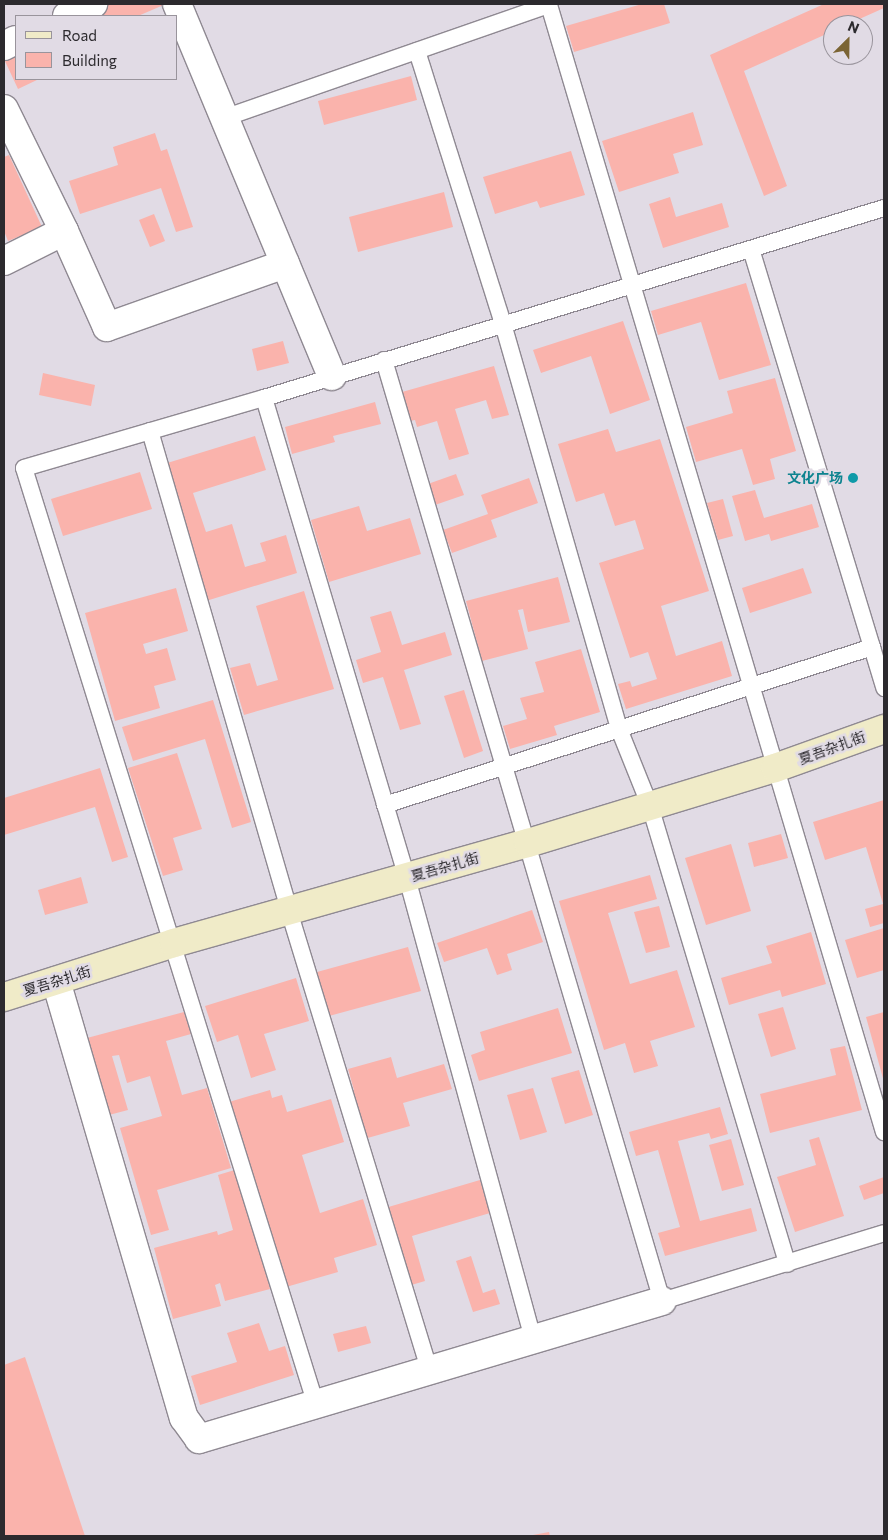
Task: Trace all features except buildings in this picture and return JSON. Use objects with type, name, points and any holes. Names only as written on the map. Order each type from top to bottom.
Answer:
[{"type":"main road","name":"夏吾杂扎街","points":[[4,997],[174,943],[528,844],[775,768],[884,729]]},
{"type":"street","points":[[69,15],[93,4]]},
{"type":"street","points":[[177,4],[332,376]]},
{"type":"street","points":[[4,109],[64,231],[107,327],[285,264]]},
{"type":"street","points":[[4,261],[64,231]]},
{"type":"street","points":[[56,981],[184,1418],[199,1439],[430,1372],[662,1301]]},
{"type":"lane","points":[[224,118],[549,4],[884,1132]]},
{"type":"lane","points":[[417,51],[503,324],[619,729],[650,806],[786,1264]]},
{"type":"lane","points":[[316,1405],[174,943],[24,468],[264,398],[884,208]]},
{"type":"lane","points":[[751,249],[884,688]]},
{"type":"lane","points":[[384,360],[662,1301],[884,1232]]},
{"type":"lane","points":[[264,398],[407,878],[533,1340]]},
{"type":"lane","points":[[150,430],[289,911],[430,1372]]},
{"type":"lane","points":[[385,805],[872,646]]},
{"type":"place","name":"文化广场","points":[[853,478]]}]
